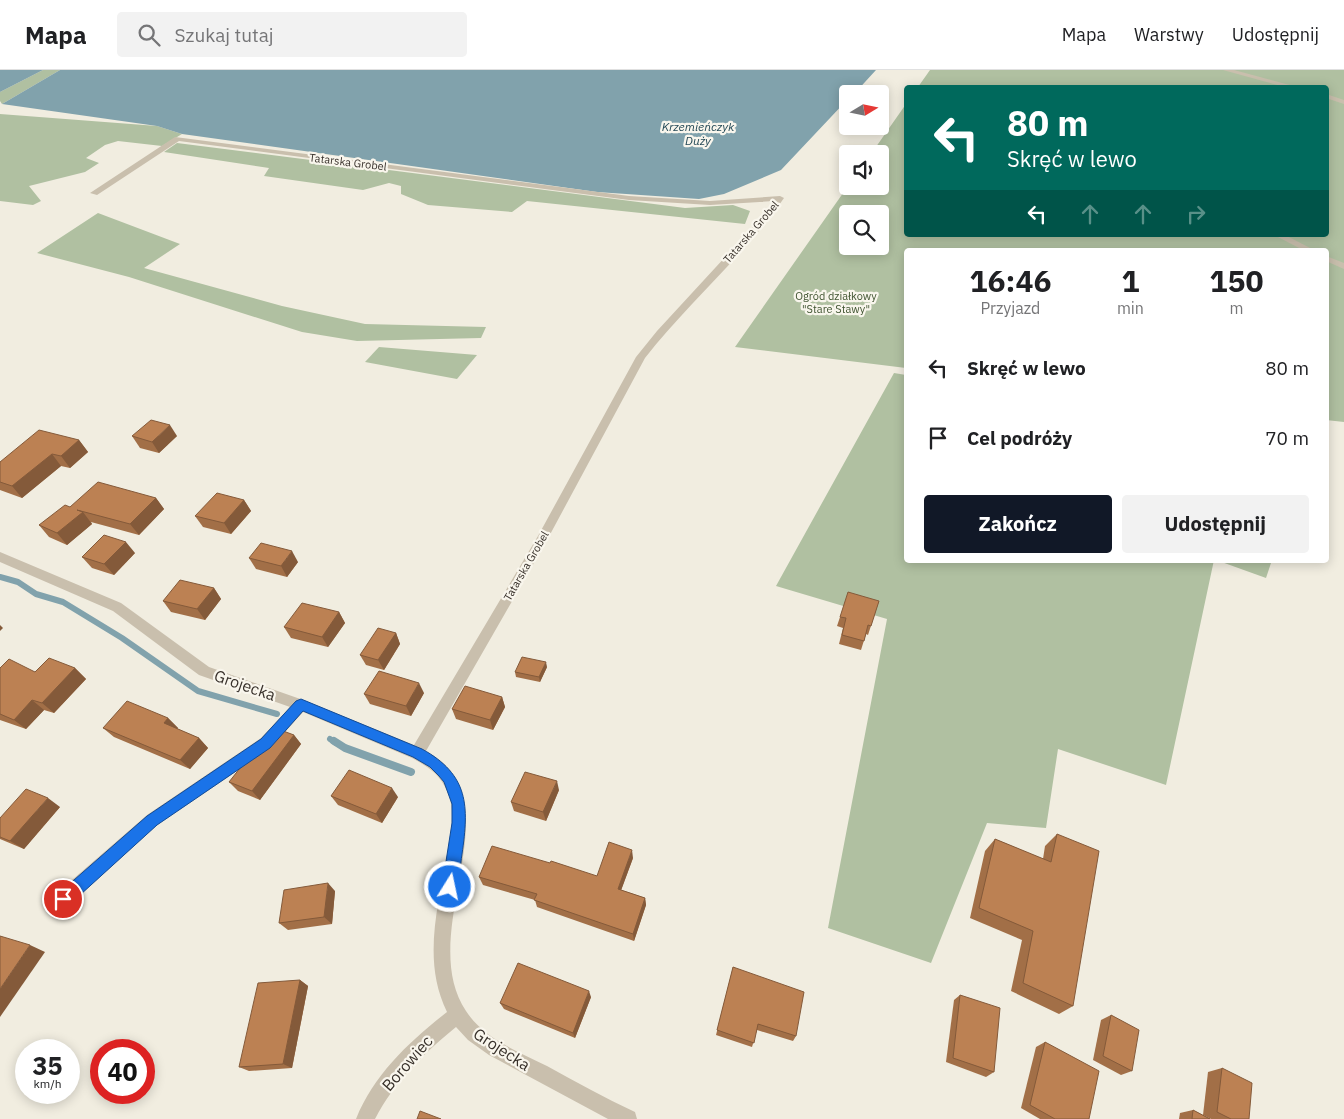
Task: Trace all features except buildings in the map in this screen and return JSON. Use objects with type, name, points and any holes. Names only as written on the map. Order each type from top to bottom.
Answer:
[{"type":"street","points":[[1226,70],[1286,85]]},
{"type":"street","points":[[1329,97],[1344,102]]},
{"type":"street","name":"Tatarska Grobel","points":[[94,193],[178,138],[283,154],[629,198],[710,203],[780,198],[764,219],[641,357],[542,540],[417,753]]},
{"type":"street","points":[[1282,237],[1306,248]]},
{"type":"street","points":[[1329,259],[1344,266]]},
{"type":"street","name":"Grojecka","points":[[0,557],[117,607],[204,671],[301,705],[417,753],[435,763],[444,771],[459,804],[458,831],[444,921],[441,956],[443,977],[458,1014],[482,1039],[531,1068],[628,1119]]},
{"type":"street","points":[[63,899],[152,820],[266,744],[301,705]]},
{"type":"street","name":"Borowiec","points":[[365,1119],[387,1083],[417,1047],[458,1014]]},
{"type":"green space","points":[[43,70],[60,70],[2,104],[0,92]]},
{"type":"green space","name":"Ogród działkowy \"Stare Stawy\"","points":[[930,70],[1344,70],[1344,422],[1329,420],[1329,248],[904,248],[904,368],[735,347],[842,195],[889,195],[889,145],[877,145],[884,135],[889,135],[889,128],[904,107],[904,237],[1329,237],[1329,85],[919,85]]},
{"type":"green space","points":[[0,114],[157,126],[182,134],[162,146],[118,141],[105,145],[86,158],[99,163],[85,172],[29,186],[41,201],[33,205],[0,201]]},
{"type":"green space","points":[[177,143],[685,208],[733,205],[750,211],[745,224],[527,201],[512,212],[428,205],[401,194],[401,186],[389,183],[363,190],[264,176],[269,168],[164,152]]},
{"type":"green space","points":[[98,213],[180,244],[144,268],[282,306],[365,324],[486,327],[481,338],[357,341],[302,332],[129,277],[37,253]]},
{"type":"green space","points":[[379,347],[477,355],[457,379],[365,362]]},
{"type":"green space","points":[[894,373],[904,375],[904,563],[1213,563],[1166,785],[1058,749],[1046,828],[987,823],[931,963],[828,928],[887,619],[776,586]]},
{"type":"green space","points":[[1224,563],[1271,563],[1266,578]]},
{"type":"water","points":[[0,70],[43,70],[0,92]]},
{"type":"water","name":"Krzemieńczyk Duży","points":[[60,70],[876,70],[862,85],[839,85],[839,108],[781,170],[724,194],[699,199],[597,192],[182,134],[157,126],[2,104]]},
{"type":"waterway","points":[[0,577],[18,582],[36,594],[63,602],[122,638],[198,691],[277,714]]},
{"type":"waterway","points":[[330,739],[336,743]]},
{"type":"waterway","points":[[334,741],[345,748],[411,772]]},
{"type":"route","points":[[63,899],[152,820],[266,744],[301,705],[417,753],[435,763],[444,771],[459,804],[456,853],[450,887]]}]
